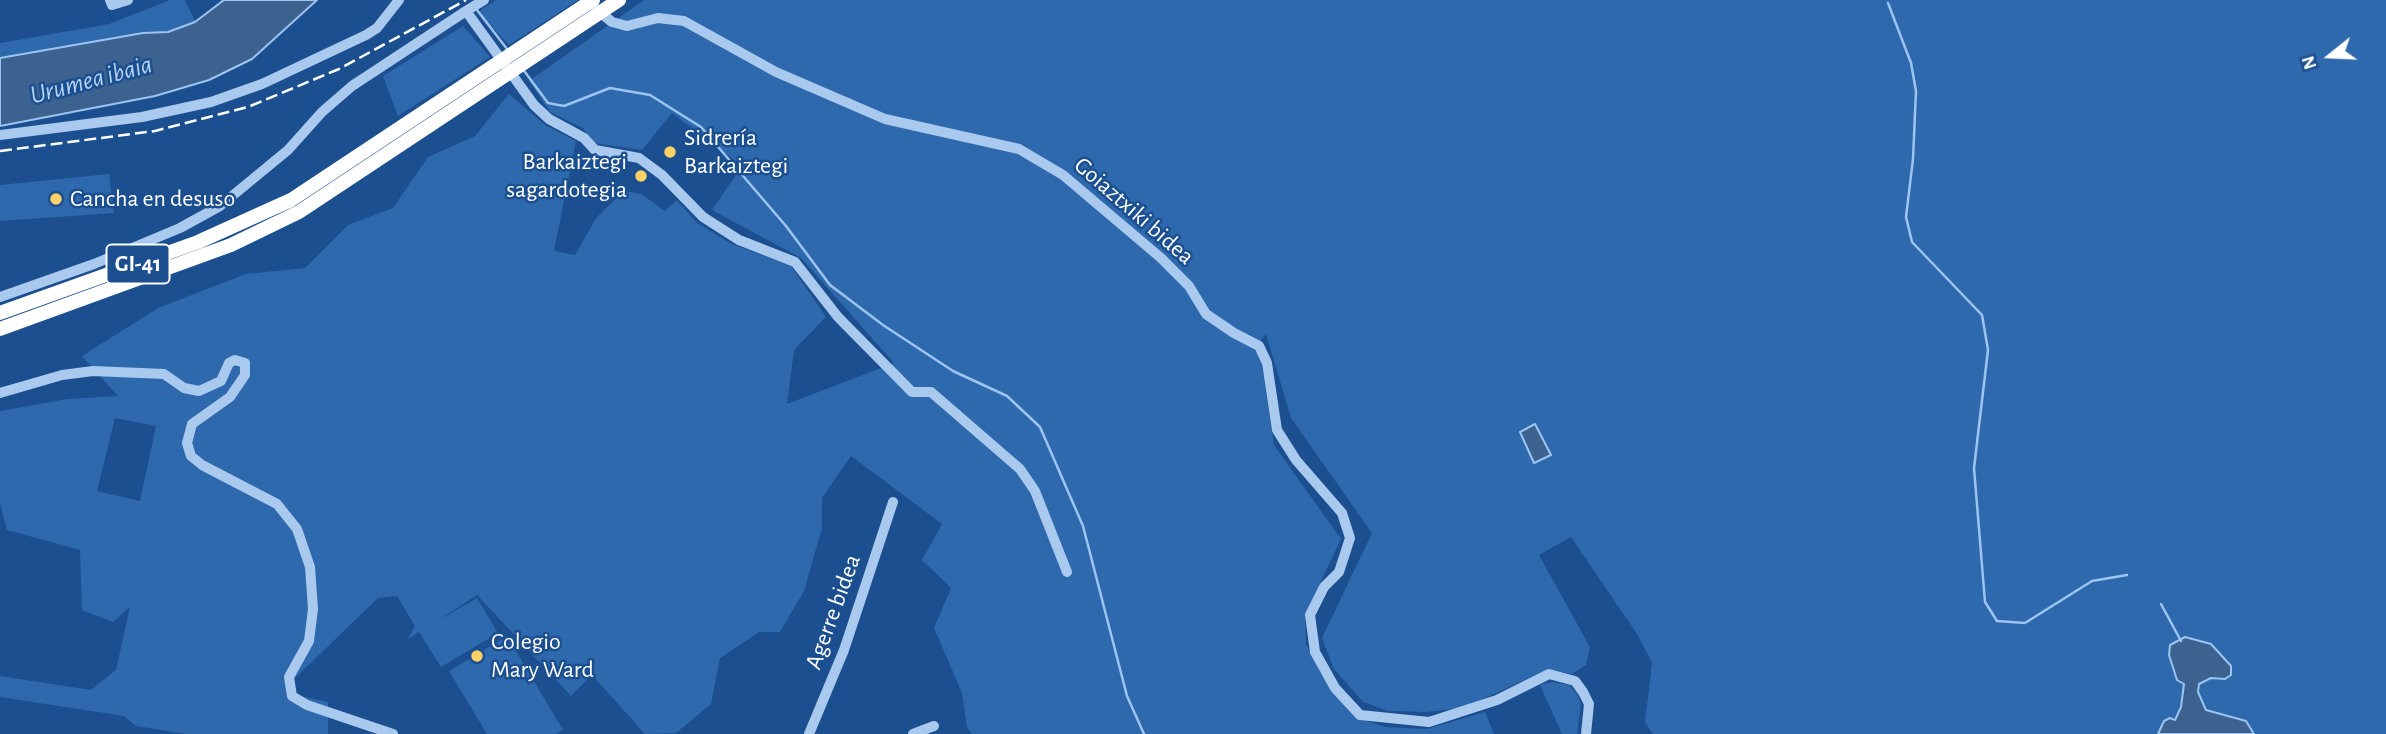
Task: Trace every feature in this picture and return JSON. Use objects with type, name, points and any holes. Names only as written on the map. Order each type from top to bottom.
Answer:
[{"type":"highway","name":"GI-41","points":[[0,329],[207,254],[269,228],[329,194],[593,0]]},
{"type":"highway","name":"GI-41","points":[[0,313],[198,242],[264,214],[618,0]]},
{"type":"street","points":[[110,0],[112,5],[128,0]]},
{"type":"street","points":[[0,135],[142,117],[212,102],[262,84],[377,28],[399,0]]},
{"type":"street","points":[[0,297],[94,264],[180,228],[220,206],[288,150],[322,112],[352,86],[484,0]]},
{"type":"street","name":"Goiaztxiki bidea","points":[[584,0],[612,22],[627,26],[658,18],[684,21],[776,72],[885,119],[1019,149],[1063,176],[1161,258],[1189,286],[1206,314],[1259,346],[1267,363],[1277,430],[1296,460],[1342,513],[1350,538],[1339,572],[1324,587],[1310,615],[1314,652],[1335,688],[1360,715],[1429,722],[1497,700],[1549,674],[1575,681],[1583,692],[1589,704],[1586,734]]},
{"type":"street","points":[[466,11],[534,105],[549,119],[584,138],[596,150],[639,158],[662,175],[703,217],[739,240],[795,262],[838,317],[912,392],[931,392],[1020,469],[1035,491],[1067,572]]},
{"type":"street","points":[[0,393],[62,375],[93,371],[164,374],[184,388],[200,391],[221,382],[229,363],[235,360],[245,363],[245,375],[230,397],[197,419],[189,429],[187,443],[191,456],[202,465],[277,504],[296,529],[310,568],[313,609],[309,641],[289,677],[292,696],[307,705],[393,734]]},
{"type":"street","name":"Agerre bidea","points":[[809,734],[844,650],[893,502]]},
{"type":"street","points":[[913,734],[934,726]]},
{"type":"shaded area","points":[[170,0],[185,0],[195,22],[168,32],[143,33],[0,58],[0,43],[109,24]]},
{"type":"shaded area","points":[[496,0],[578,0],[509,45],[478,12]]},
{"type":"shaded area","points":[[644,0],[2386,0],[2386,734],[1653,734],[1645,722],[1652,663],[1637,634],[1571,537],[1539,555],[1590,647],[1586,665],[1572,674],[1549,669],[1463,708],[1426,712],[1388,711],[1363,702],[1334,669],[1322,638],[1372,533],[1291,418],[1266,334],[1254,349],[1261,361],[1274,445],[1341,539],[1305,615],[1306,644],[1320,672],[1355,717],[1385,727],[1427,729],[1485,712],[1494,734],[972,734],[967,727],[962,693],[934,628],[951,588],[922,560],[942,524],[851,456],[822,498],[822,528],[804,591],[780,632],[759,632],[720,658],[711,704],[676,733],[645,734],[592,675],[571,696],[477,595],[437,621],[477,598],[498,633],[441,667],[419,632],[408,639],[415,626],[397,596],[378,598],[291,682],[296,695],[328,702],[328,734],[186,734],[136,726],[124,716],[0,697],[0,676],[91,690],[116,670],[130,607],[113,622],[82,610],[80,550],[7,530],[0,503],[0,411],[67,399],[118,396],[82,356],[158,308],[246,274],[305,268],[348,225],[393,208],[428,157],[475,136],[509,94],[545,125],[576,141],[554,251],[575,255],[596,218],[624,191],[641,194],[665,211],[677,200],[697,223],[732,244],[791,266],[826,317],[794,350],[787,404],[894,363],[801,258],[712,210],[742,166],[672,113],[642,150],[594,143],[583,128],[550,112],[529,81]],"holes":[[[115,418],[156,426],[140,501],[97,491]]]},
{"type":"shaded area","points":[[463,26],[490,57],[398,116],[383,76]]},
{"type":"shaded area","name":"Cancha en desuso","points":[[109,174],[114,213],[0,221],[0,185]]},
{"type":"shaded area","points":[[507,636],[563,730],[556,734],[487,734],[449,671]]},
{"type":"shaded area","points":[[1552,682],[1569,685],[1577,694],[1581,704],[1577,734],[1562,734],[1540,685]]},
{"type":"water","name":"Urumea ibaia","points":[[224,0],[317,0],[252,59],[209,80],[155,96],[0,126],[0,58],[143,33],[168,32],[195,22]]},
{"type":"water","points":[[1535,424],[1551,455],[1534,463],[1520,432]]},
{"type":"water","points":[[2185,637],[2211,644],[2231,666],[2231,675],[2225,679],[2211,678],[2199,684],[2198,692],[2206,710],[2246,721],[2254,734],[2158,734],[2164,721],[2170,718],[2175,720],[2181,707],[2184,684],[2177,680],[2169,655],[2170,645]]},
{"type":"waterway","points":[[1888,3],[1911,63],[1916,91],[1913,159],[1906,217],[1912,242],[1982,315],[1988,350],[1974,468],[1985,602],[1997,621],[2025,623],[2092,581],[2127,575]]},
{"type":"waterway","points":[[477,10],[507,49]]},
{"type":"waterway","points":[[522,68],[548,103],[564,106],[610,88],[650,95],[701,127],[786,226],[830,285],[883,325],[953,371],[1007,396],[1040,427],[1083,526],[1127,696],[1144,734]]},
{"type":"waterway","points":[[2161,604],[2181,641]]},
{"type":"railway","points":[[0,151],[155,131],[248,107],[339,69],[466,0]]},
{"type":"place","name":"Sidrería Barkaiztegi","points":[[670,152]]},
{"type":"place","name":"Barkaiztegi sagardotegia","points":[[641,176]]},
{"type":"place","name":"Cancha en desuso","points":[[56,199]]},
{"type":"place","name":"Colegio Mary Ward","points":[[477,656]]}]
